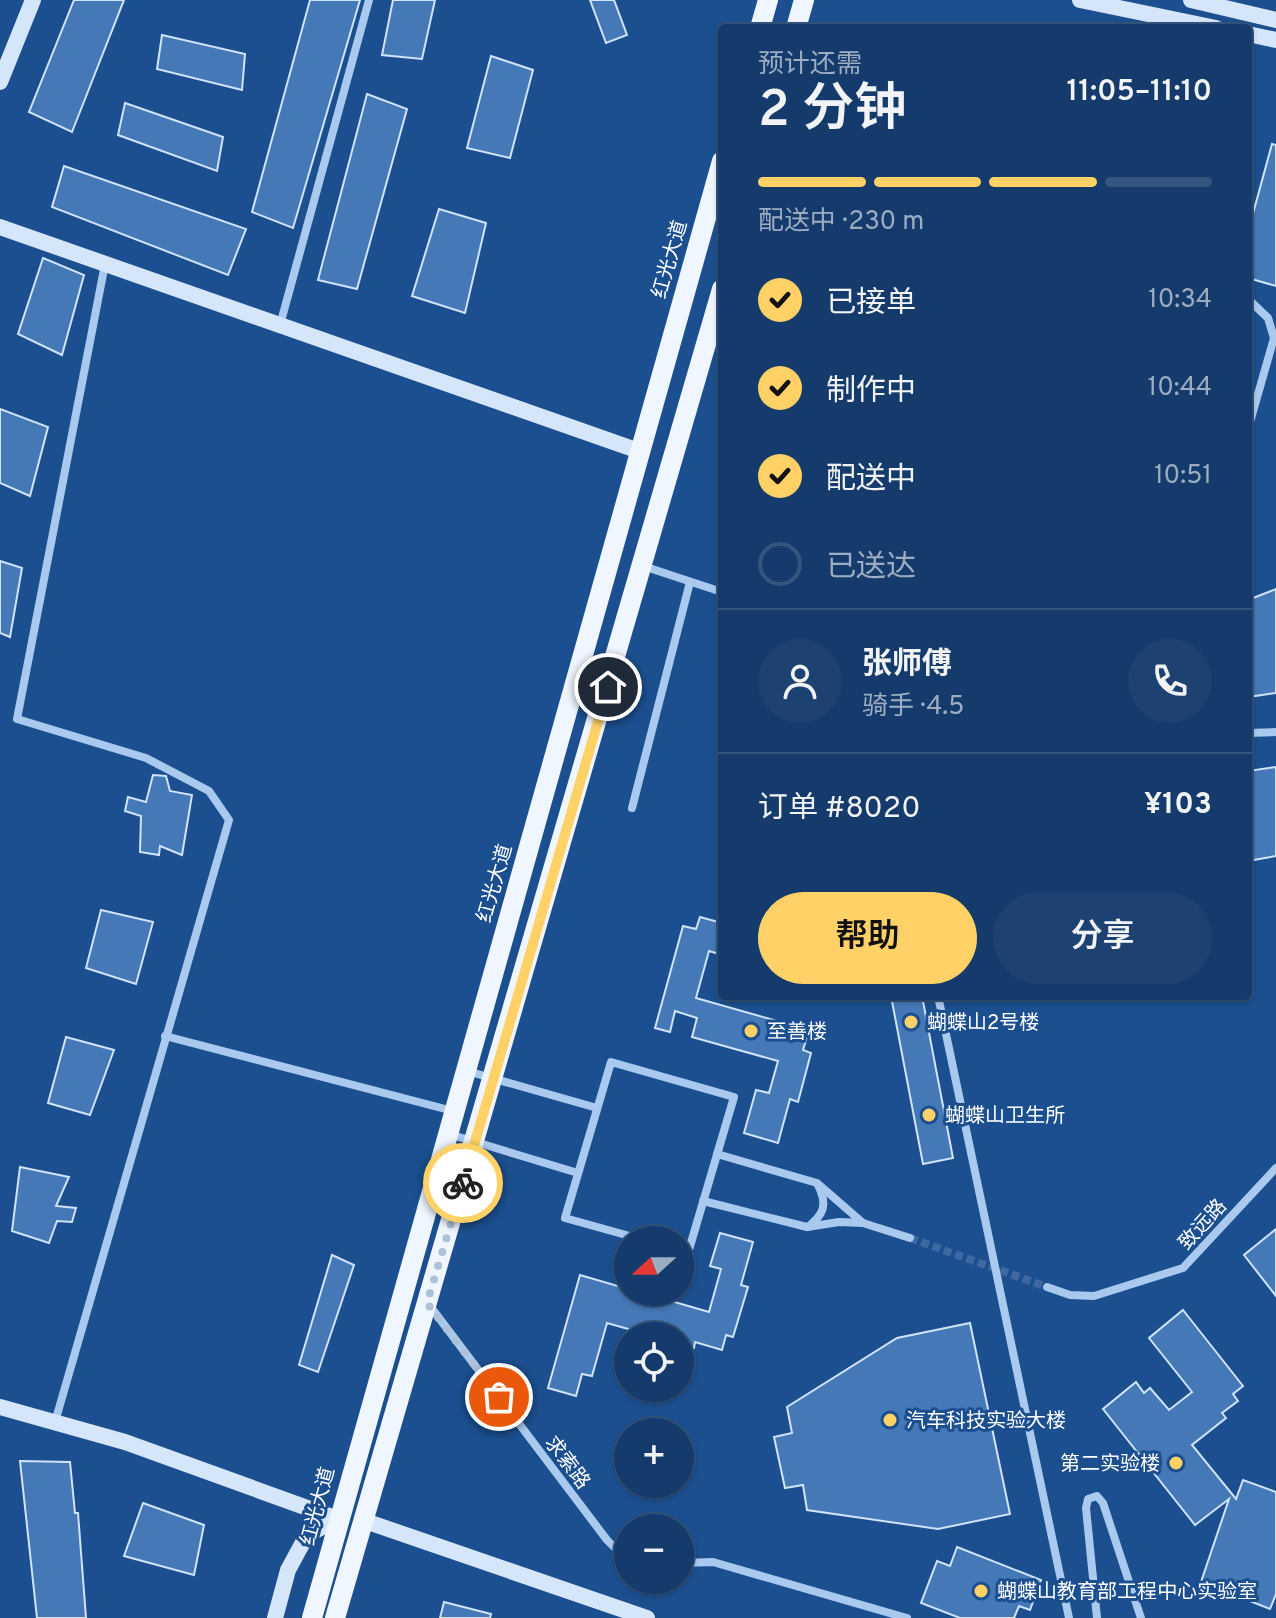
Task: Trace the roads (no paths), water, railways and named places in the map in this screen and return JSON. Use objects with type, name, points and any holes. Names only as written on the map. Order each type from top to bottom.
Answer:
[{"type":"main road","points":[[761,24],[768,0]]},
{"type":"main road","points":[[797,24],[804,0]]},
{"type":"main road","name":"红光大道","points":[[312,1618],[718,175]]},
{"type":"main road","points":[[335,1618],[718,307]]},
{"type":"street","points":[[0,82],[33,0]]},
{"type":"street","points":[[280,325],[369,0]]},
{"type":"street","points":[[1080,0],[1178,24]]},
{"type":"street","points":[[1191,0],[1276,20]]},
{"type":"street","points":[[1252,35],[1276,40]]},
{"type":"street","points":[[0,227],[639,451]]},
{"type":"street","points":[[55,1423],[229,820],[209,791],[146,758],[17,719],[105,264]]},
{"type":"street","points":[[1252,303],[1268,318],[1274,338],[1252,415]]},
{"type":"street","points":[[643,566],[718,591]]},
{"type":"street","points":[[632,808],[690,582]]},
{"type":"street","points":[[1252,733],[1276,732]]},
{"type":"street","points":[[939,1000],[1069,1618]]},
{"type":"street","points":[[165,1036],[454,1112]]},
{"type":"street","points":[[614,1232],[565,1218],[611,1062],[734,1097],[694,1232]]},
{"type":"street","points":[[467,1071],[597,1108]]},
{"type":"street","points":[[448,1134],[578,1173]]},
{"type":"street","points":[[717,1154],[817,1183],[863,1223]]},
{"type":"street","name":"致远路","points":[[1047,1287],[1070,1295],[1094,1296],[1183,1268],[1276,1168]]},
{"type":"street","points":[[807,1227],[819,1218],[825,1208],[824,1196],[817,1183]]},
{"type":"street","points":[[703,1201],[807,1227],[839,1222],[863,1223],[910,1238]]},
{"type":"street","name":"求索路","points":[[427,1303],[614,1547]]},
{"type":"street","points":[[0,1407],[125,1442],[338,1519]]},
{"type":"street","points":[[1097,1618],[1086,1508],[1088,1499],[1097,1496],[1103,1503],[1141,1618]]},
{"type":"street","points":[[275,1618],[288,1570],[307,1535],[338,1519]]},
{"type":"street","points":[[362,1520],[647,1618]]},
{"type":"street","points":[[694,1563],[713,1562],[907,1618]]},
{"type":"tunnel","points":[[910,1238],[1047,1287]]},
{"type":"place","name":"蝴蝶山2号楼","points":[[911,1022]]},
{"type":"place","name":"至善楼","points":[[751,1031]]},
{"type":"place","name":"蝴蝶山卫生所","points":[[929,1115]]},
{"type":"place","name":"汽车科技实验大楼","points":[[890,1420]]},
{"type":"place","name":"第二实验楼","points":[[1176,1463]]},
{"type":"place","name":"蝴蝶山教育部工程中心实验室","points":[[981,1591]]}]
